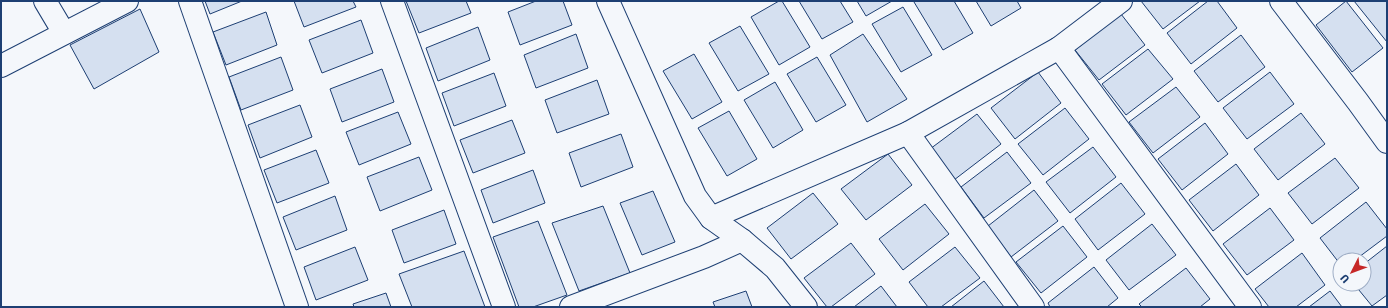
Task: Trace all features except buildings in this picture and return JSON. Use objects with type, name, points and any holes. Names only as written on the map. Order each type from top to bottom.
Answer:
[{"type":"street","points":[[45,1],[64,33]]},
{"type":"street","points":[[1,66],[127,1]]},
{"type":"street","points":[[190,1],[298,307]]},
{"type":"street","points":[[392,1],[504,307]]},
{"type":"street","points":[[608,1],[695,196],[711,218],[742,240],[775,268],[806,307]]},
{"type":"street","points":[[711,218],[908,133],[1059,48],[1121,1]]},
{"type":"street","points":[[1281,1],[1387,142]]},
{"type":"street","points":[[1059,48],[1250,307]]},
{"type":"street","points":[[908,133],[1033,307]]},
{"type":"street","points":[[571,307],[704,257],[742,240]]}]
